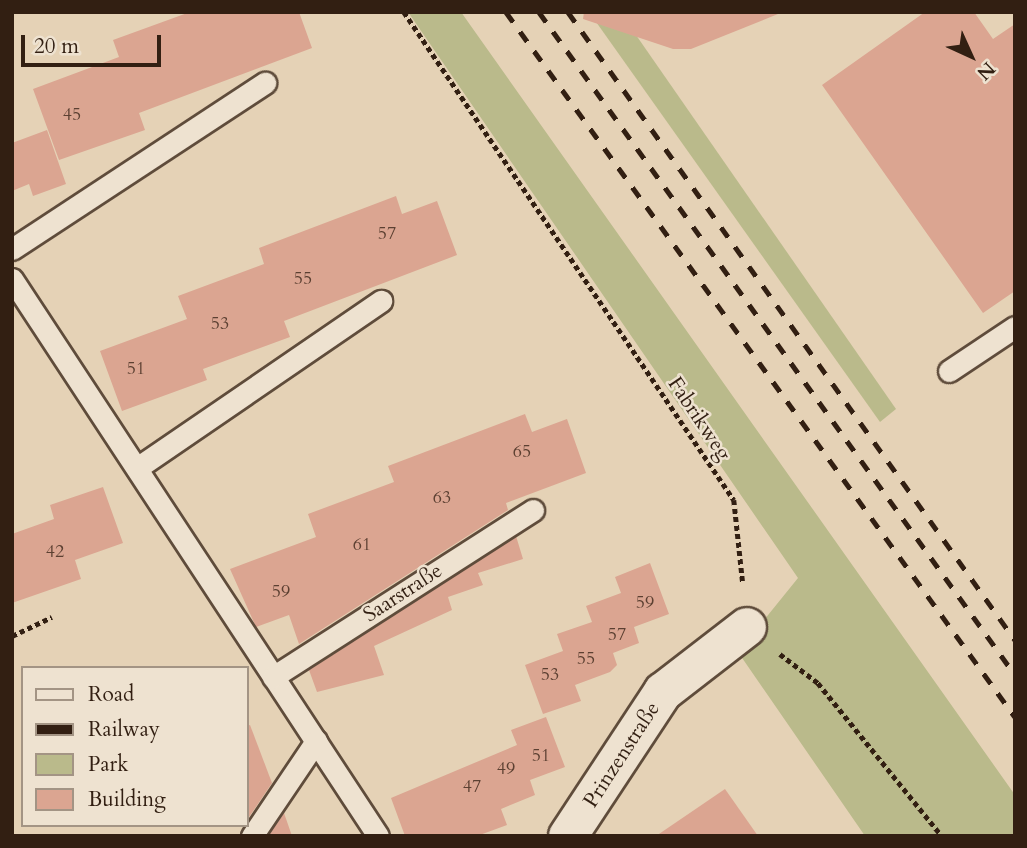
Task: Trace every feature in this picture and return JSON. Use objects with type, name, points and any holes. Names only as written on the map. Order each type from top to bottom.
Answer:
[{"type":"street","name":"Prinzenstraße","points":[[568,836],[663,692],[747,627]]},
{"type":"lane","points":[[12,249],[265,83]]},
{"type":"lane","points":[[12,279],[378,836]]},
{"type":"lane","points":[[136,468],[382,301]]},
{"type":"lane","points":[[949,371],[1015,327]]},
{"type":"lane","name":"Saarstraße","points":[[274,677],[533,510]]},
{"type":"lane","points":[[252,836],[316,741]]},
{"type":"path","name":"Fabrikweg","points":[[404,12],[734,500],[747,627]]},
{"type":"path","points":[[12,636],[52,617]]},
{"type":"path","points":[[747,627],[818,683],[942,836]]},
{"type":"green space","points":[[408,12],[461,12],[1015,795],[1015,836],[865,836],[738,652],[798,578]]},
{"type":"green space","points":[[589,12],[620,12],[896,409],[880,422]]},
{"type":"building","points":[[190,12],[299,12],[312,48],[139,113],[145,130],[59,160],[33,89],[119,57],[113,40]]},
{"type":"building","points":[[584,12],[778,14],[691,49],[673,49],[583,19]]},
{"type":"building","points":[[925,12],[974,12],[993,39],[1015,24],[1015,291],[983,313],[822,85]]},
{"type":"building","points":[[47,130],[66,184],[33,196],[29,184],[12,191],[12,143]]},
{"type":"building","points":[[396,196],[402,214],[437,201],[457,255],[284,321],[290,337],[203,369],[207,380],[122,411],[100,351],[187,319],[178,296],[264,264],[259,248]]},
{"type":"building","points":[[525,414],[532,432],[567,419],[586,473],[506,503],[508,510],[299,644],[289,615],[256,627],[230,569],[316,537],[308,514],[394,482],[388,466]]},
{"type":"building","points":[[103,487],[123,543],[75,560],[81,579],[12,603],[12,534],[54,519],[50,505]]},
{"type":"building","points":[[516,536],[523,559],[478,573],[483,585],[448,597],[452,610],[374,646],[384,675],[317,692],[309,670]]},
{"type":"building","points":[[650,563],[669,614],[634,627],[639,643],[613,653],[617,665],[610,672],[575,685],[581,701],[543,714],[525,665],[563,651],[557,634],[592,622],[586,606],[621,593],[615,577]]},
{"type":"building","points":[[546,717],[565,767],[530,780],[535,795],[501,809],[507,825],[477,836],[405,836],[391,798],[517,745],[511,730]]},
{"type":"building","points":[[250,725],[272,783],[248,819]]},
{"type":"building","points":[[725,789],[758,836],[656,836]]},
{"type":"building","points":[[284,813],[292,836],[268,836]]},
{"type":"railway","points":[[506,12],[1015,717]]},
{"type":"railway","points":[[539,12],[1015,675]]},
{"type":"railway","points":[[568,12],[1015,640]]}]
